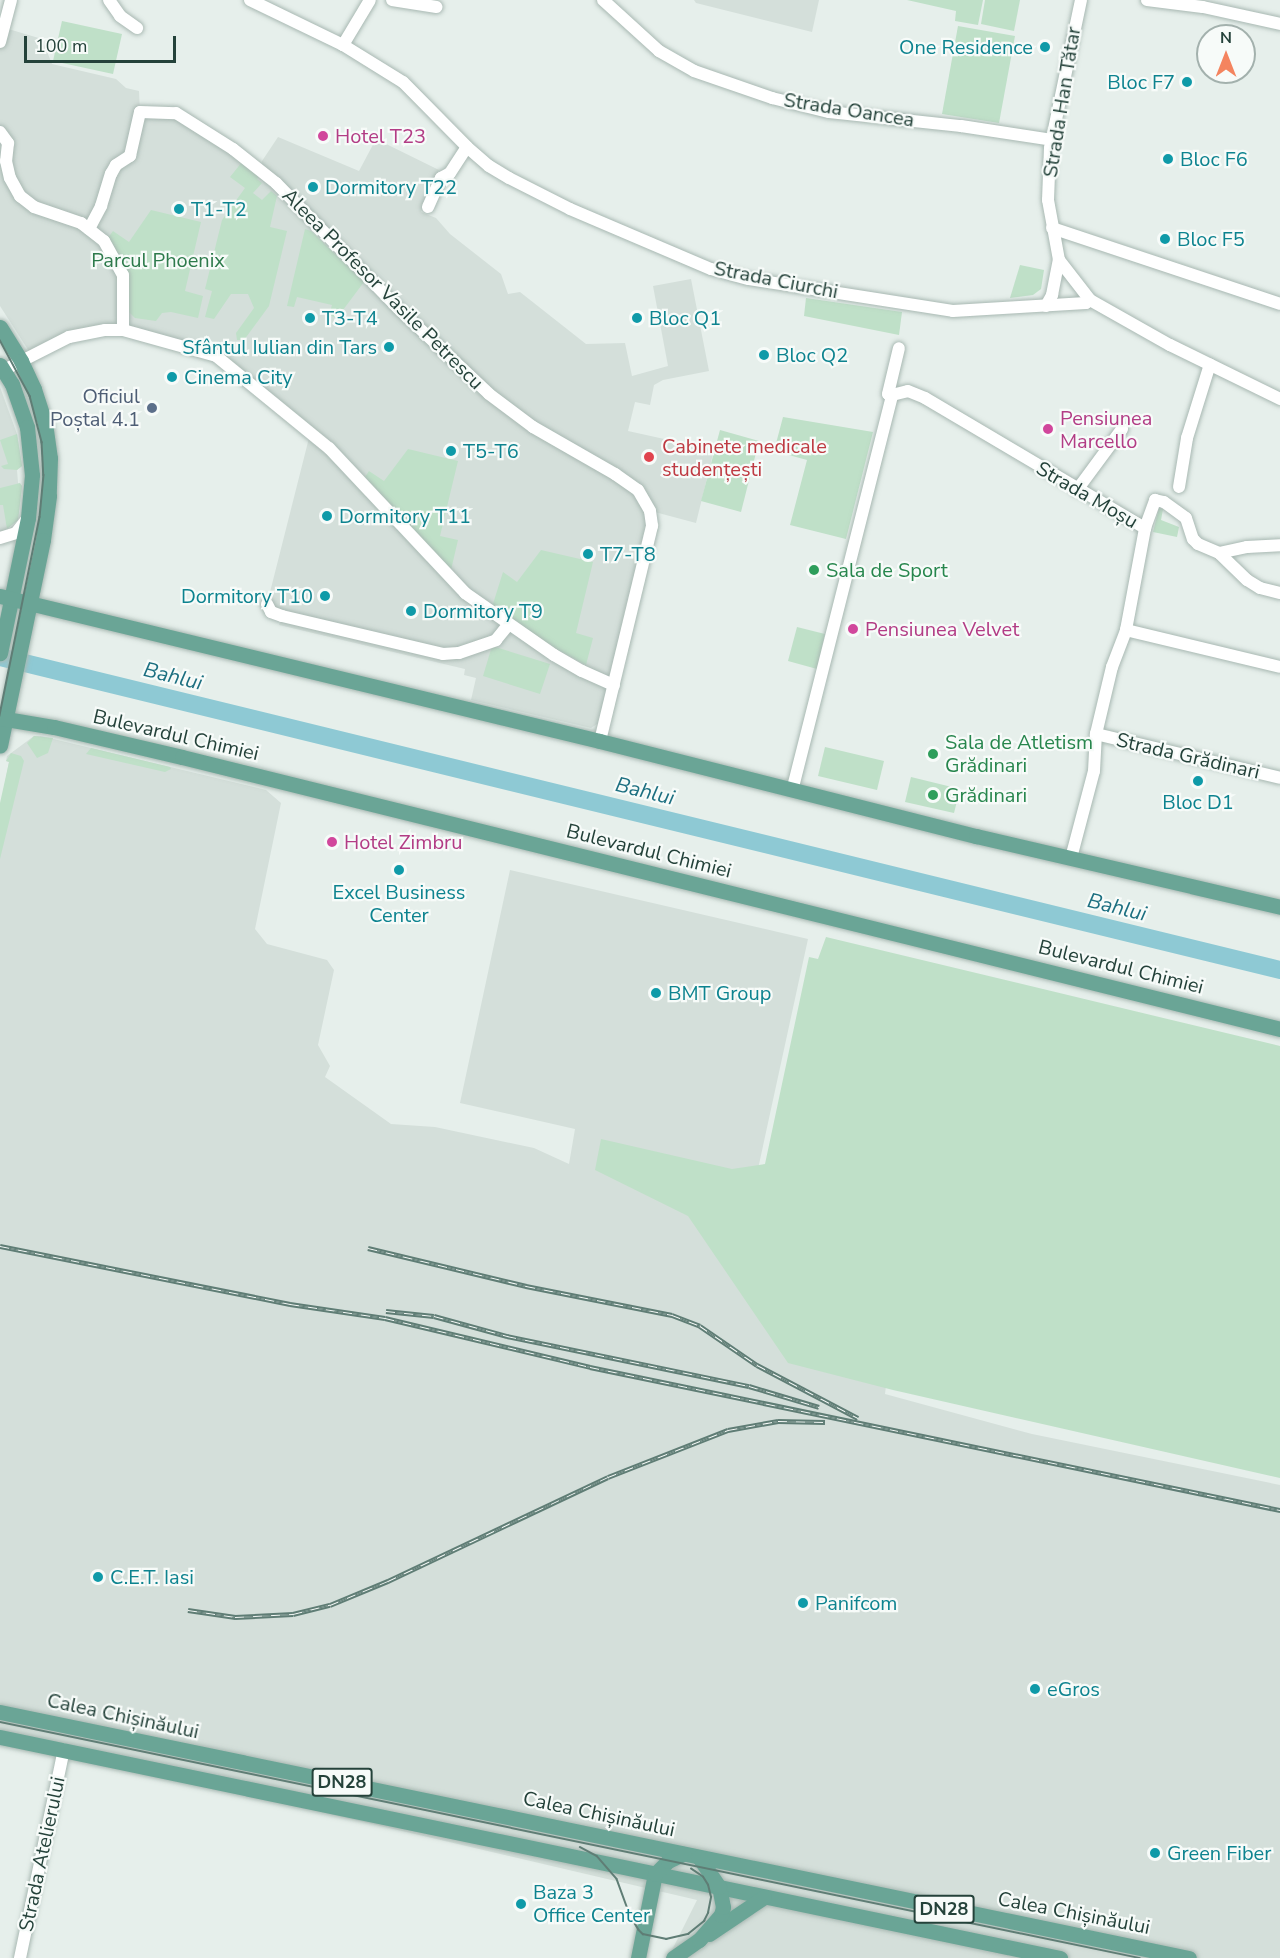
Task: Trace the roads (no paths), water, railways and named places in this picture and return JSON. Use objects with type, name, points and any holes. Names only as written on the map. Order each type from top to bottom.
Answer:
[{"type":"main road","points":[[0,327],[21,361],[45,423],[50,458],[49,496],[26,624],[11,695],[3,719],[0,746]]},
{"type":"main road","points":[[0,653],[7,620],[6,598],[28,518],[32,475],[27,427],[12,384],[2,367]]},
{"type":"main road","points":[[6,598],[1280,907]]},
{"type":"main road","name":"Bulevardul Chimiei","points":[[3,719],[54,727],[193,760],[1280,1029]]},
{"type":"main road","name":"Calea Chișinăului","points":[[0,1712],[1189,1958]]},
{"type":"main road","name":"DN28","points":[[0,1737],[1060,1958]]},
{"type":"main road","points":[[638,1958],[655,1874],[668,1861],[683,1854]]},
{"type":"main road","points":[[699,1857],[719,1887],[723,1907],[722,1915],[699,1940]]},
{"type":"main road","points":[[673,1958],[764,1897]]},
{"type":"street","points":[[0,42],[11,0]]},
{"type":"street","points":[[109,0],[120,16],[137,28]]},
{"type":"street","name":"Strada Ciurchi","points":[[250,0],[343,45],[403,82],[489,166],[570,209],[711,269],[749,279],[953,311],[1086,303],[1090,300]]},
{"type":"street","points":[[343,45],[370,0]]},
{"type":"street","points":[[392,0],[436,7]]},
{"type":"street","name":"Strada Oancea","points":[[603,0],[660,51],[694,71],[772,98],[829,112],[961,126],[1052,140]]},
{"type":"street","name":"Strada Han Tătar","points":[[1081,0],[1052,140],[1048,200],[1059,260],[1090,300]]},
{"type":"street","points":[[1147,0],[1203,7],[1280,24]]},
{"type":"street","name":"Aleea Profesor Vasile Petrescu","points":[[89,229],[101,206],[116,165],[130,156],[140,112],[176,113],[233,149],[276,183],[400,310],[489,394],[533,427],[615,474],[638,490],[645,500],[652,526],[600,741]]},
{"type":"street","points":[[0,132],[8,143],[6,161],[10,178],[20,196],[34,207],[81,223],[104,241],[123,275],[123,330]]},
{"type":"street","points":[[428,207],[441,178],[450,173],[467,147]]},
{"type":"street","points":[[1052,228],[1280,304]]},
{"type":"street","points":[[1046,306],[1052,295],[1059,260]]},
{"type":"street","points":[[1090,300],[1280,399]]},
{"type":"street","points":[[2,367],[21,361],[69,337],[87,332],[123,330],[199,349],[216,356],[328,448],[448,577],[508,625],[582,671],[614,684]]},
{"type":"street","points":[[792,790],[892,394],[888,394],[899,348]]},
{"type":"street","points":[[1179,487],[1186,438],[1210,364]]},
{"type":"street","name":"Strada Moșu","points":[[892,394],[908,391],[926,398],[1077,490],[1145,528],[1155,500],[1164,502],[1186,518],[1193,539],[1198,544],[1219,553],[1253,584],[1280,593]]},
{"type":"street","points":[[1077,490],[1122,429]]},
{"type":"street","points":[[0,538],[16,533],[28,518]]},
{"type":"street","points":[[1071,858],[1094,771],[1096,734],[1112,667],[1126,630],[1145,528]]},
{"type":"street","points":[[1219,553],[1280,545]]},
{"type":"street","points":[[267,604],[271,612],[282,616],[443,654],[459,653],[496,640],[508,625]]},
{"type":"street","points":[[1126,630],[1280,667]]},
{"type":"street","name":"Strada Grădinari","points":[[1096,734],[1280,778]]},
{"type":"street","name":"Strada Atelierului","points":[[20,1958],[64,1750]]},
{"type":"waterway","name":"Bahlui","points":[[0,657],[1280,970]]},
{"type":"tram line","points":[[0,340],[30,396],[42,442],[44,475],[40,517],[0,716]]},
{"type":"tram line","points":[[0,1722],[1140,1958]]},
{"type":"tram line","points":[[580,1847],[597,1856],[617,1879],[630,1915],[639,1930],[643,1934],[666,1939],[688,1934],[704,1921],[708,1913],[711,1897],[708,1885],[703,1877],[691,1869]]},
{"type":"railway","points":[[0,1246],[290,1304],[385,1318],[590,1367],[1280,1510]]},
{"type":"railway","points":[[368,1248],[526,1286],[672,1315],[700,1326],[757,1365],[858,1418]]},
{"type":"railway","points":[[386,1311],[434,1316],[507,1336],[749,1386],[819,1407]]},
{"type":"railway","points":[[188,1610],[235,1617],[293,1614],[330,1605],[388,1581],[608,1477],[728,1430],[778,1421],[825,1422]]},
{"type":"place","name":"One Residence","points":[[1045,47]]},
{"type":"place","name":"Bloc F7","points":[[1187,82]]},
{"type":"place","name":"Hotel T23","points":[[323,136]]},
{"type":"place","name":"Bloc F6","points":[[1168,159]]},
{"type":"place","name":"Dormitory T22","points":[[313,187]]},
{"type":"place","name":"T1-T2","points":[[179,209]]},
{"type":"place","name":"Bloc F5","points":[[1165,239]]},
{"type":"place","name":"T3-T4","points":[[310,318]]},
{"type":"place","name":"Bloc Q1","points":[[637,318]]},
{"type":"place","name":"Sfântul Iulian din Tars","points":[[389,347]]},
{"type":"place","name":"Bloc Q2","points":[[764,355]]},
{"type":"place","name":"Cinema City","points":[[172,377]]},
{"type":"place","name":"Oficiul Poștal 4.1","points":[[152,408]]},
{"type":"place","name":"Pensiunea Marcello","points":[[1048,429]]},
{"type":"place","name":"T5-T6","points":[[451,451]]},
{"type":"place","name":"Cabinete medicale studențești","points":[[649,457]]},
{"type":"place","name":"Dormitory T11","points":[[327,516]]},
{"type":"place","name":"T7-T8","points":[[588,554]]},
{"type":"place","name":"Sala de Sport","points":[[814,570]]},
{"type":"place","name":"Dormitory T10","points":[[325,596]]},
{"type":"place","name":"Dormitory T9","points":[[411,611]]},
{"type":"place","name":"Pensiunea Velvet","points":[[853,629]]},
{"type":"place","name":"Sala de Atletism Grădinari","points":[[933,754]]},
{"type":"place","name":"Bloc D1","points":[[1198,781]]},
{"type":"place","name":"Grădinari","points":[[933,795]]},
{"type":"place","name":"Hotel Zimbru","points":[[332,842]]},
{"type":"place","name":"Excel Business Center","points":[[399,870]]},
{"type":"place","name":"BMT Group","points":[[656,993]]},
{"type":"place","name":"C.E.T. Iasi","points":[[98,1577]]},
{"type":"place","name":"Panifcom","points":[[803,1603]]},
{"type":"place","name":"eGros","points":[[1035,1689]]},
{"type":"place","name":"Green Fiber","points":[[1155,1853]]},
{"type":"place","name":"Baza 3 Office Center","points":[[521,1904]]},
{"type":"park label","name":"Parcul Phoenix","points":[[158,260]]}]
